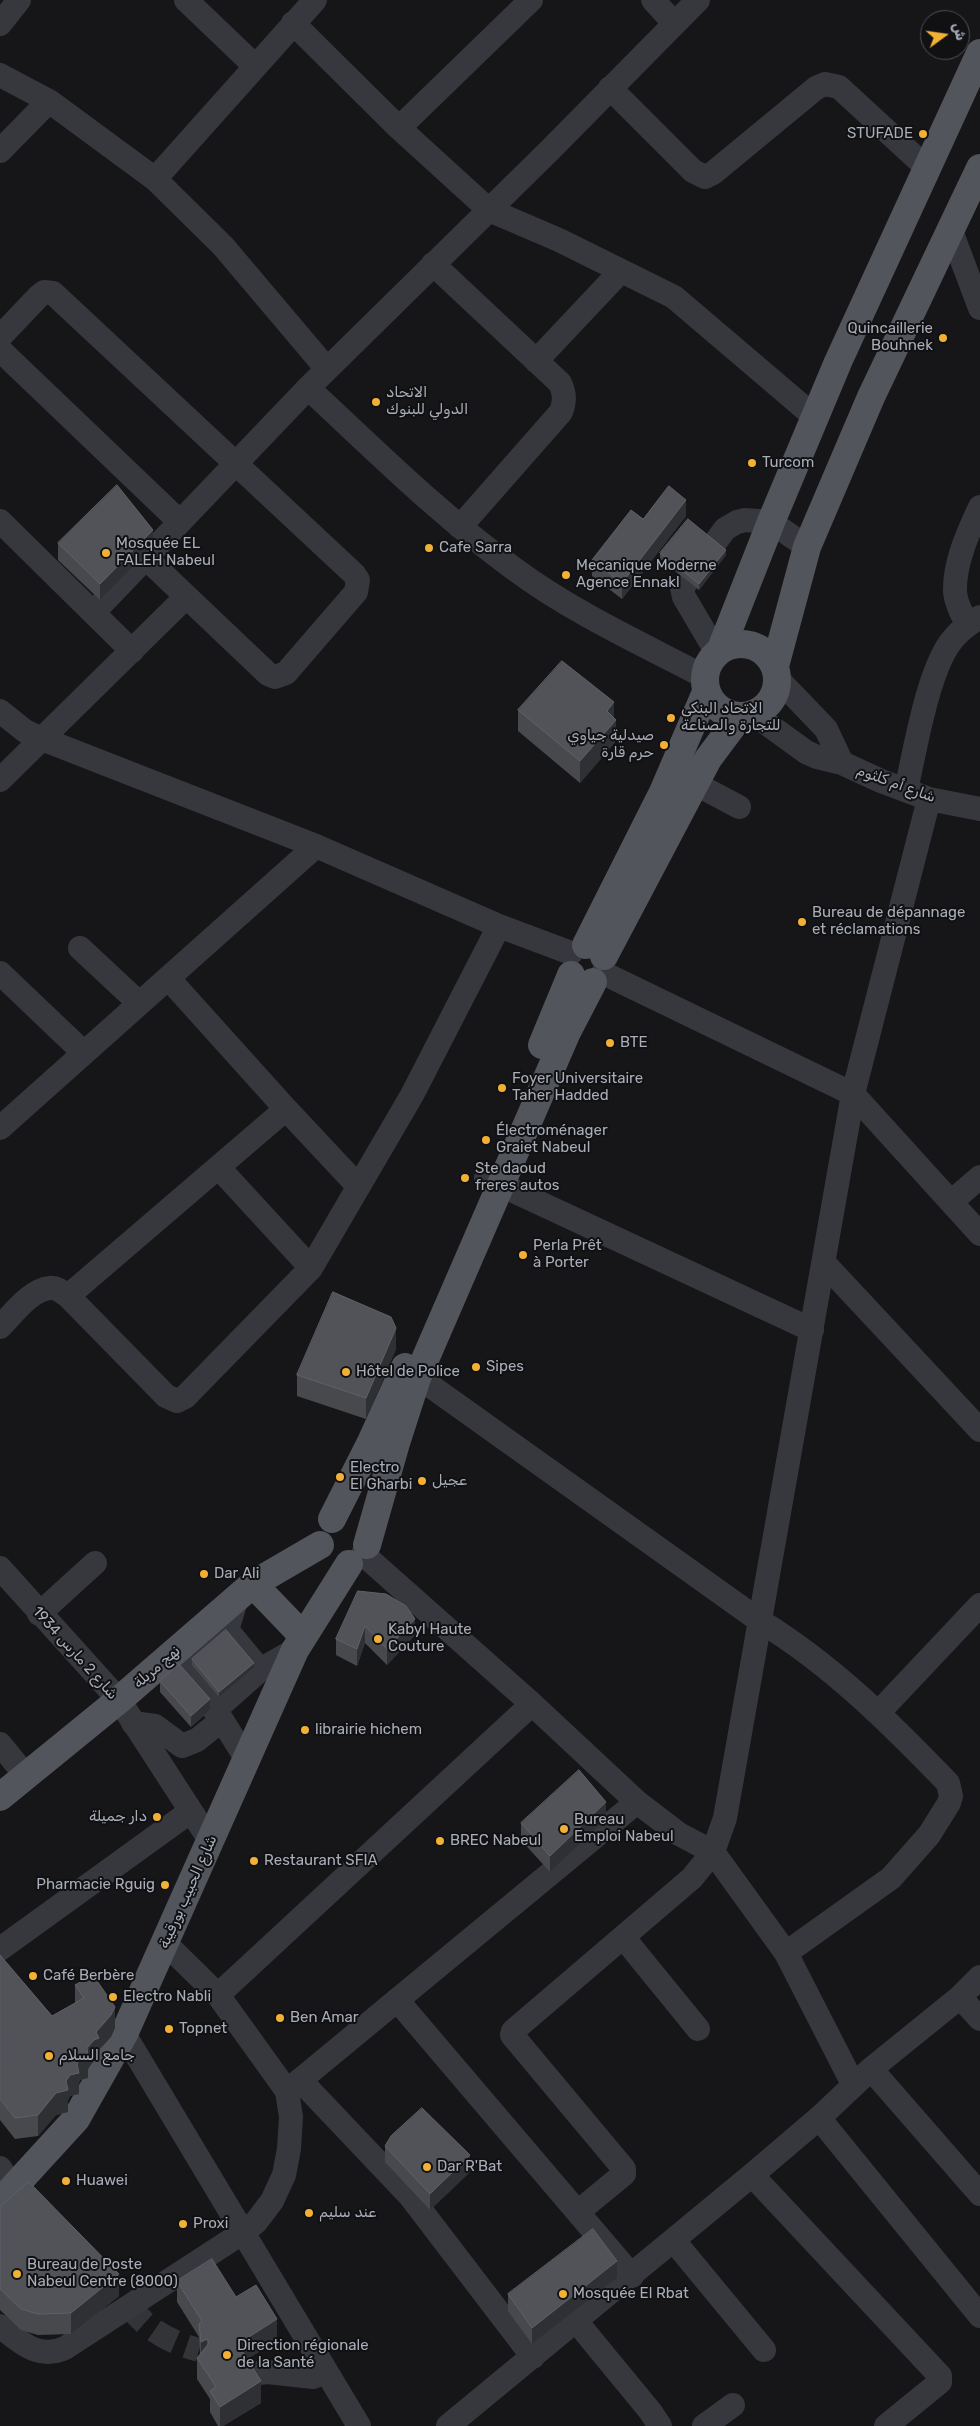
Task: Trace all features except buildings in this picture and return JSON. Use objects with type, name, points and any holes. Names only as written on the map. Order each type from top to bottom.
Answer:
[{"type":"main road","points":[[332,1519],[371,1442],[411,1372],[493,1182],[567,1032],[588,964],[683,778],[708,664],[719,651],[838,362],[980,53]]},
{"type":"main road","points":[[705,684],[712,702],[720,710],[731,716],[747,715],[767,706],[775,694],[776,673],[807,547],[871,397],[980,168]]},
{"type":"main road","points":[[719,651],[733,644],[746,644],[758,647],[768,655],[776,673]]},
{"type":"main road","points":[[683,778],[708,759],[747,715]]},
{"type":"main road","name":"شارع الحبيب بورقيبة","points":[[5,2186],[76,2119],[124,2034],[299,1643],[360,1555],[396,1444],[411,1372]]},
{"type":"main road","points":[[340,1516],[350,1516],[364,1528],[367,1536],[360,1555],[341,1564],[328,1559],[320,1545],[320,1535],[324,1526],[332,1519],[340,1516]]},
{"type":"main road","name":"نهج مربلة","points":[[0,1797],[119,1700],[177,1663],[245,1591],[320,1545]]},
{"type":"main road","points":[[245,1591],[299,1643]]},
{"type":"street","points":[[0,24],[19,0]]},
{"type":"street","points":[[186,0],[255,66]]},
{"type":"street","points":[[156,179],[315,0]]},
{"type":"street","points":[[399,128],[531,0]]},
{"type":"street","points":[[653,0],[674,23]]},
{"type":"street","points":[[94,612],[308,388],[698,0]]},
{"type":"street","points":[[293,23],[399,128],[489,210],[559,240],[620,272],[674,297],[816,418]]},
{"type":"street","points":[[0,75],[49,101],[156,179],[223,246],[327,369]]},
{"type":"street","points":[[610,88],[698,175],[705,177],[713,173],[770,124],[816,88],[825,84],[839,87],[928,169]]},
{"type":"street","points":[[0,151],[49,101]]},
{"type":"street","points":[[951,231],[980,308]]},
{"type":"street","points":[[433,264],[560,383],[564,392],[561,412],[460,526]]},
{"type":"street","points":[[536,361],[620,272]]},
{"type":"street","points":[[0,337],[44,292],[53,293],[354,574],[358,580],[359,587],[286,673],[275,677],[268,674],[146,559]]},
{"type":"street","points":[[0,350],[180,522]]},
{"type":"street","points":[[308,388],[460,526],[544,590],[705,684]]},
{"type":"street","points":[[906,790],[932,679],[952,639],[974,621],[959,608],[955,592],[960,555],[980,507]]},
{"type":"street","points":[[719,651],[682,592],[683,584],[726,529],[737,522],[745,520],[771,522],[807,547]]},
{"type":"street","points":[[0,521],[132,651]]},
{"type":"street","points":[[0,780],[186,597]]},
{"type":"street","name":"شارع أم كلثوم","points":[[776,673],[826,729],[842,763]]},
{"type":"street","points":[[0,711],[25,731],[42,739],[316,846],[588,964],[853,1094],[980,1234]]},
{"type":"street","name":"شارع أم كلثوم","points":[[747,715],[806,752],[842,763],[929,799],[980,809]]},
{"type":"street","points":[[683,778],[739,807]]},
{"type":"street","points":[[579,2212],[624,2174],[624,2169],[512,2035],[513,2031],[692,1878],[713,1852],[725,1818],[853,1094],[929,799]]},
{"type":"street","points":[[1,1125],[316,846]]},
{"type":"street","points":[[0,1327],[38,1292],[50,1288],[57,1289],[68,1296],[166,1396],[177,1400],[185,1397],[311,1268],[412,1095],[499,926]]},
{"type":"street","points":[[80,948],[139,1003]]},
{"type":"street","points":[[0,972],[84,1053]]},
{"type":"street","points":[[168,978],[358,1186]]},
{"type":"street","points":[[68,1296],[286,1109]]},
{"type":"street","points":[[219,1168],[311,1268]]},
{"type":"street","points":[[951,1202],[980,1177]]},
{"type":"street","points":[[493,1182],[812,1330]]},
{"type":"street","points":[[824,1263],[980,1430]]},
{"type":"street","points":[[411,1372],[760,1621],[798,1644],[879,1712],[948,1782],[951,1796],[949,1803],[929,1835],[891,1878],[786,1953]]},
{"type":"street","points":[[360,1555],[532,1704],[637,1802],[679,1834],[713,1852],[786,1953],[853,2084]]},
{"type":"street","points":[[39,1614],[95,1563]]},
{"type":"street","name":"شارع 2 مارس 1934","points":[[0,1568],[39,1614],[119,1700],[211,1842]]},
{"type":"street","points":[[245,1591],[227,1630],[177,1663],[219,1715],[247,1760]]},
{"type":"street","points":[[879,1712],[980,1605]]},
{"type":"street","points":[[227,1630],[260,1670]]},
{"type":"street","points":[[133,1723],[156,1726],[182,1746],[197,1740],[260,1670],[299,1643]]},
{"type":"street","points":[[218,1994],[532,1704]]},
{"type":"street","points":[[0,1744],[26,1776]]},
{"type":"street","points":[[0,2326],[26,2347],[40,2352],[56,2352],[242,2233],[256,2222],[272,2201],[284,2176],[290,2149],[294,2086],[637,1802]]},
{"type":"street","points":[[0,1949],[191,1811]]},
{"type":"street","points":[[623,1937],[698,2029]]},
{"type":"street","points":[[165,1944],[218,1994],[294,2086],[410,2196],[532,2357]]},
{"type":"street","points":[[448,2426],[674,2241],[819,2118],[853,2084],[960,1997],[980,1977]]},
{"type":"street","points":[[960,1997],[980,2019]]},
{"type":"street","points":[[397,2000],[632,2276]]},
{"type":"street","points":[[124,2034],[359,2426]]},
{"type":"street","points":[[871,2069],[980,2194]]},
{"type":"street","points":[[819,2118],[980,2316]]},
{"type":"street","points":[[752,2175],[940,2376],[940,2382],[886,2426]]},
{"type":"street","points":[[674,2241],[764,2350]]},
{"type":"street","points":[[576,2321],[650,2411],[660,2426]]},
{"type":"street","points":[[244,2375],[267,2372],[313,2377],[326,2371]]},
{"type":"street","points":[[704,2426],[733,2405]]},
{"type":"tunnel","points":[[129,2305],[143,2322],[160,2334],[179,2344],[199,2350]]},
{"type":"place","name":"STUFADE","points":[[923,134]]},
{"type":"place","name":"Quincaillerie Bouhnek","points":[[943,338]]},
{"type":"place","name":"الاتحاد الدولي للبنوك","points":[[376,402]]},
{"type":"place","name":"Turcom","points":[[752,463]]},
{"type":"place","name":"Cafe Sarra","points":[[429,548]]},
{"type":"place","name":"Mosquée EL FALEH Nabeul","points":[[106,553]]},
{"type":"place","name":"Mecanique Moderne Agence Ennakl","points":[[566,575]]},
{"type":"place","name":"الاتحاد البنكي للتجارة والصناعة","points":[[671,718]]},
{"type":"place","name":"صيدلية جياوي حرم قارة","points":[[664,745]]},
{"type":"place","name":"Bureau de dépannage et réclamations","points":[[802,922]]},
{"type":"place","name":"BTE","points":[[610,1043]]},
{"type":"place","name":"Foyer Universitaire Taher Hadded","points":[[502,1088]]},
{"type":"place","name":"Électroménager Graiet Nabeul","points":[[486,1140]]},
{"type":"place","name":"Ste daoud freres autos","points":[[465,1178]]},
{"type":"place","name":"Perla Prêt à Porter","points":[[523,1255]]},
{"type":"place","name":"Sipes","points":[[476,1367]]},
{"type":"place","name":"Hôtel de Police","points":[[346,1372]]},
{"type":"place","name":"Electro El Gharbi","points":[[340,1477]]},
{"type":"place","name":"عجيل","points":[[422,1481]]},
{"type":"place","name":"Dar Ali","points":[[204,1574]]},
{"type":"place","name":"Kabyl Haute Couture","points":[[378,1639]]},
{"type":"place","name":"librairie hichem","points":[[305,1730]]},
{"type":"place","name":"دار جميلة","points":[[157,1817]]},
{"type":"place","name":"Bureau Emploi Nabeul","points":[[564,1829]]},
{"type":"place","name":"BREC Nabeul","points":[[440,1841]]},
{"type":"place","name":"Restaurant SFIA","points":[[254,1861]]},
{"type":"place","name":"Pharmacie Rguig","points":[[165,1885]]},
{"type":"place","name":"Café Berbère","points":[[33,1976]]},
{"type":"place","name":"Electro Nabli","points":[[113,1997]]},
{"type":"place","name":"Ben Amar","points":[[280,2018]]},
{"type":"place","name":"Topnet","points":[[169,2029]]},
{"type":"place","name":"جامع السلام","points":[[49,2056]]},
{"type":"place","name":"Dar R'Bat","points":[[427,2167]]},
{"type":"place","name":"Huawei","points":[[66,2181]]},
{"type":"place","name":"عند سليم","points":[[309,2213]]},
{"type":"place","name":"Proxi","points":[[183,2224]]},
{"type":"place","name":"Bureau de Poste Nabeul Centre (8000)","points":[[17,2274]]},
{"type":"place","name":"Mosquée El Rbat","points":[[563,2294]]},
{"type":"place","name":"Direction régionale de la Santé","points":[[227,2355]]}]
